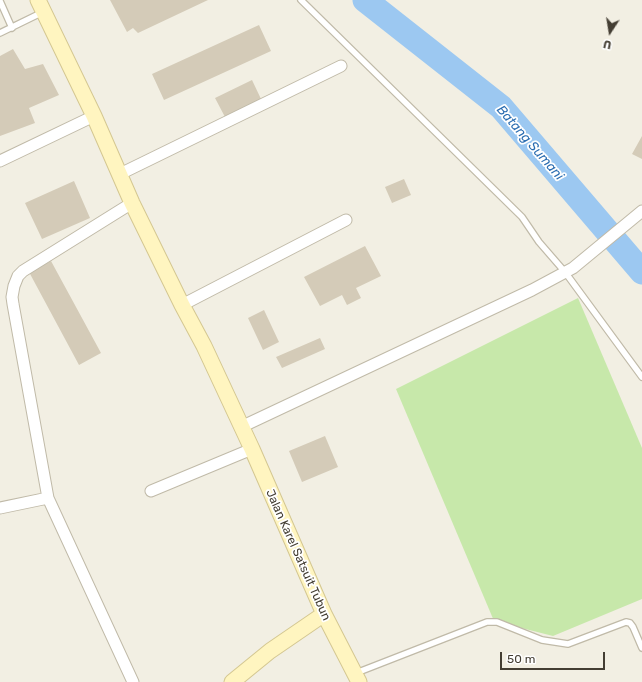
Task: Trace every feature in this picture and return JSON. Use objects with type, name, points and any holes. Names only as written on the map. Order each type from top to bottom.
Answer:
[{"type":"street","name":"Jalan Karel Satsuit Tubun","points":[[41,6],[94,116],[132,203],[182,305],[204,346],[252,449],[324,614],[357,678]]},
{"type":"street","points":[[120,174],[341,66]]},
{"type":"street","points":[[0,161],[94,116]]},
{"type":"street","points":[[132,203],[23,271],[18,276],[14,286],[13,304],[48,498],[133,682]]},
{"type":"street","points":[[241,427],[532,290],[569,270],[642,212]]},
{"type":"street","points":[[182,305],[346,220]]},
{"type":"street","points":[[151,491],[252,449]]},
{"type":"street","points":[[0,508],[48,498]]},
{"type":"street","points":[[232,682],[270,652],[324,614]]},
{"type":"lane","points":[[301,0],[522,217],[539,242],[569,270],[642,378]]},
{"type":"lane","points":[[0,2],[12,28]]},
{"type":"lane","points":[[0,33],[12,28],[41,6]]},
{"type":"lane","points":[[357,678],[483,623],[497,622],[542,640],[570,644],[626,622],[630,623],[633,627],[642,648]]},
{"type":"green space","points":[[578,298],[642,448],[642,599],[553,636],[494,621],[396,389]]},
{"type":"building","points":[[110,0],[208,0],[138,33],[133,28],[127,32]]},
{"type":"building","points":[[259,25],[271,51],[164,100],[152,74]]},
{"type":"building","points":[[13,49],[25,69],[43,64],[59,95],[29,108],[35,123],[0,136],[0,56]]},
{"type":"building","points":[[252,80],[261,99],[225,117],[215,98]]},
{"type":"building","points":[[642,136],[642,159],[632,154]]},
{"type":"building","points":[[404,179],[411,195],[392,203],[385,187]]},
{"type":"building","points":[[74,181],[90,218],[42,239],[25,203]]},
{"type":"building","points":[[365,246],[381,276],[356,288],[361,298],[347,305],[342,295],[320,306],[304,277]]},
{"type":"building","points":[[51,261],[101,353],[79,365],[29,272]]},
{"type":"building","points":[[264,310],[279,342],[263,350],[248,318]]},
{"type":"building","points":[[320,338],[325,349],[282,368],[276,357]]},
{"type":"building","points":[[325,436],[338,467],[302,482],[289,451]]},
{"type":"waterway","name":"Batang Sumani","points":[[365,0],[501,107],[642,272]]}]
